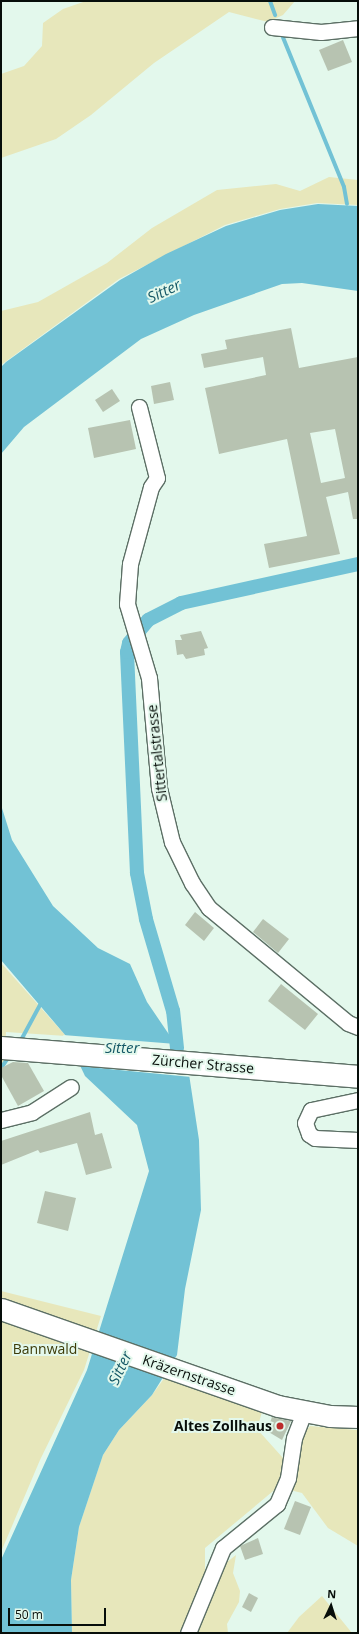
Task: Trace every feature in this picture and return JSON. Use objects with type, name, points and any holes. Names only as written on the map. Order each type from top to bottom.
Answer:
[{"type":"main road","name":"Zürcher Strasse","points":[[1,1048],[358,1077]]},
{"type":"street","points":[[272,27],[321,32],[358,28]]},
{"type":"street","name":"Sittertalstrasse","points":[[139,407],[157,478],[151,487],[127,577],[127,604],[149,678],[162,806],[172,842],[192,883],[224,922],[348,1023],[358,1027]]},
{"type":"street","points":[[1,1120],[32,1112],[71,1087]]},
{"type":"street","points":[[358,1100],[311,1110],[305,1123],[310,1134],[315,1138],[358,1140]]},
{"type":"street","name":"Kräzernstrasse","points":[[1,1308],[278,1406],[304,1412],[358,1416]]},
{"type":"street","points":[[188,1633],[223,1548],[277,1504],[288,1478],[294,1438],[304,1412]]},
{"type":"green space","points":[[86,1],[295,1],[283,15],[268,22],[229,12],[154,63],[91,115],[56,139],[1,158],[1,74],[24,66],[42,46],[43,23],[63,9]]},
{"type":"green space","points":[[329,177],[358,180],[358,205],[317,203],[280,209],[225,225],[119,279],[1,365],[1,311],[38,302],[107,263],[152,228],[217,190],[276,184],[300,191]]},
{"type":"green space","points":[[1,963],[66,1036],[6,1032],[5,1061],[1,1065]]},
{"type":"green space","name":"Bannwald","points":[[1,1291],[101,1316],[84,1370],[40,1460],[1,1552]]},
{"type":"green space","points":[[171,1369],[265,1402],[257,1429],[292,1468],[305,1432],[310,1426],[358,1430],[358,1546],[328,1528],[302,1493],[278,1487],[205,1548],[205,1579],[236,1555],[233,1573],[240,1591],[239,1602],[227,1624],[228,1633],[72,1633],[71,1580],[79,1527],[103,1455],[119,1430],[152,1395]]},
{"type":"green space","points":[[322,1596],[352,1633],[287,1633],[299,1617]]},
{"type":"water","name":"Sitter","points":[[318,204],[358,206],[358,291],[302,283],[282,284],[194,315],[141,339],[24,427],[1,454],[1,367],[6,362],[120,280],[166,254],[226,226],[280,210]]},
{"type":"water","name":"Sitter","points":[[1,805],[12,840],[53,906],[98,948],[130,964],[147,1002],[187,1061],[199,1140],[201,1210],[185,1289],[177,1355],[152,1395],[119,1430],[103,1455],[79,1527],[71,1580],[72,1633],[1,1633],[1,1560],[87,1370],[149,1171],[137,1125],[85,1076],[66,1036],[1,960]]},
{"type":"pier","points":[[63,1035],[176,1044],[189,1060],[191,1077],[78,1066]]},
{"type":"building","points":[[343,40],[352,62],[328,71],[319,50]]},
{"type":"building","points":[[291,328],[299,368],[358,357],[358,519],[353,519],[348,492],[326,497],[340,554],[269,568],[264,544],[307,536],[287,439],[219,454],[205,388],[266,375],[263,357],[204,368],[201,354],[227,349],[225,340]],"holes":[[[335,429],[345,478],[321,483],[310,433]]]},
{"type":"building","points":[[170,382],[174,400],[154,404],[151,386]]},
{"type":"building","points":[[112,389],[120,401],[103,412],[95,400]]},
{"type":"building","points":[[130,420],[136,449],[94,458],[88,428]]},
{"type":"building","points":[[201,631],[208,648],[204,649],[205,655],[186,659],[183,654],[177,655],[175,640],[182,640],[180,635]]},
{"type":"building","points":[[195,912],[214,928],[204,941],[185,925]]},
{"type":"building","points":[[263,919],[289,939],[278,953],[253,932]]},
{"type":"building","points":[[281,984],[318,1014],[305,1030],[268,1001]]},
{"type":"building","points":[[13,1062],[28,1063],[44,1091],[18,1106],[2,1077],[1,1068]]},
{"type":"building","points":[[90,1112],[95,1135],[102,1133],[112,1168],[86,1175],[77,1143],[40,1153],[38,1150],[1,1165],[1,1141]]},
{"type":"building","points":[[45,1191],[76,1198],[68,1231],[37,1223]]},
{"type":"building","name":"Altes Zollhaus","points":[[272,1417],[291,1421],[282,1440],[267,1431]]},
{"type":"building","points":[[295,1501],[311,1507],[300,1535],[284,1529]]},
{"type":"building","points":[[258,1538],[263,1554],[245,1560],[240,1546]]},
{"type":"building","points":[[249,1593],[258,1598],[251,1612],[242,1607]]},
{"type":"waterway","points":[[270,1],[275,15]]},
{"type":"waterway","points":[[282,35],[344,187],[347,204]]},
{"type":"waterway","points":[[177,1048],[173,1011],[146,919],[137,873],[127,652],[129,643],[148,620],[181,603],[358,564]]},
{"type":"waterway","points":[[20,1042],[40,1005]]},
{"type":"waterway","points":[[1,1068],[10,1055]]},
{"type":"place","name":"Altes Zollhaus","points":[[280,1426]]}]
